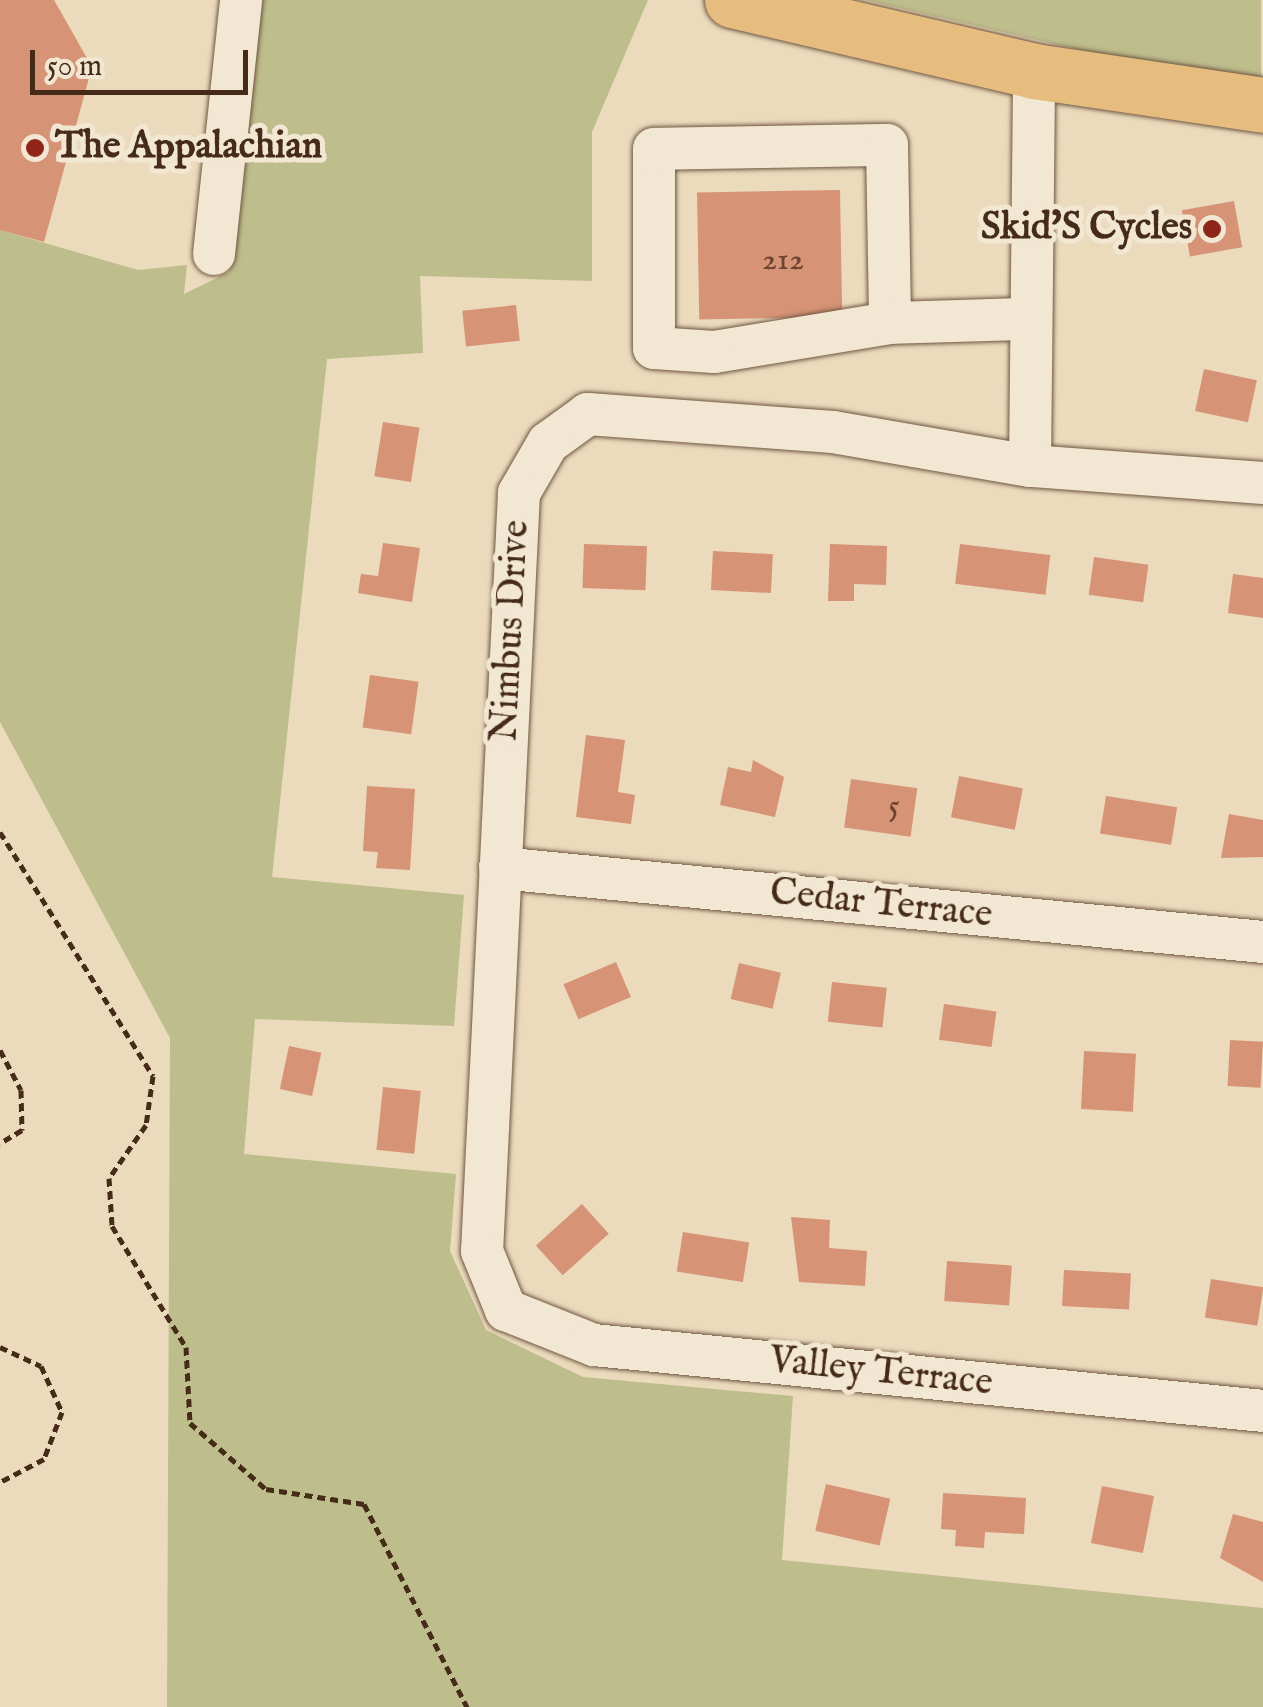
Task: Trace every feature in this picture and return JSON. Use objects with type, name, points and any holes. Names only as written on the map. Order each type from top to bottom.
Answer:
[{"type":"main road","points":[[732,0],[1034,71],[1263,104]]},
{"type":"street","points":[[214,254],[242,0]]},
{"type":"street","points":[[1030,466],[1026,320],[1034,71]]},
{"type":"street","points":[[890,324],[887,145],[654,149],[654,348],[714,352],[890,324],[1026,320]]},
{"type":"street","name":"Nimbus Drive","points":[[506,1310],[482,1251],[500,868],[519,493],[548,443],[588,414],[833,432],[1030,466],[1263,482]]},
{"type":"street","name":"Cedar Terrace","points":[[500,868],[1263,942]]},
{"type":"street","name":"Valley Terrace","points":[[506,1310],[594,1345],[1263,1411]]},
{"type":"path","points":[[0,832],[152,1076],[146,1124],[109,1178],[112,1226],[186,1346],[190,1423],[266,1488],[364,1504],[467,1707]]},
{"type":"path","points":[[0,1050],[21,1090],[22,1130],[0,1143]]},
{"type":"path","points":[[0,1347],[41,1366],[62,1412],[44,1460],[0,1482]]},
{"type":"shaded area","points":[[258,0],[648,0],[592,132],[592,281],[420,276],[423,353],[327,359],[272,877],[464,895],[454,1026],[255,1019],[244,1154],[456,1174],[450,1251],[486,1330],[583,1377],[793,1396],[782,1560],[1263,1608],[1263,1707],[167,1707],[170,1038],[0,722],[0,230],[138,270],[187,265],[184,294],[229,272]]},
{"type":"shaded area","points":[[865,0],[1261,0],[1261,77],[1119,59]]},
{"type":"building","name":"The Appalachian","points":[[0,0],[54,0],[92,67],[44,242],[0,230]]},
{"type":"building","points":[[840,190],[842,317],[699,319],[697,192]]},
{"type":"building","name":"Skid'S Cycles","points":[[1234,201],[1242,247],[1190,256],[1182,210]]},
{"type":"building","points":[[516,305],[520,341],[466,346],[462,311]]},
{"type":"building","points":[[1204,369],[1257,380],[1248,422],[1195,411]]},
{"type":"building","points":[[383,422],[420,428],[411,482],[374,476]]},
{"type":"building","points":[[383,543],[420,548],[412,602],[358,593],[361,574],[378,576]]},
{"type":"building","points":[[584,544],[647,546],[645,590],[582,588]]},
{"type":"building","points":[[830,544],[887,546],[886,585],[854,584],[854,601],[828,601]]},
{"type":"building","points":[[960,544],[1050,555],[1045,595],[955,584]]},
{"type":"building","points":[[713,551],[773,554],[771,593],[711,590]]},
{"type":"building","points":[[1094,557],[1148,565],[1143,602],[1089,595]]},
{"type":"building","points":[[1233,574],[1263,578],[1263,618],[1228,613]]},
{"type":"building","points":[[370,675],[419,682],[411,734],[363,727]]},
{"type":"building","points":[[586,735],[625,740],[618,792],[635,795],[631,824],[576,817]]},
{"type":"building","points":[[753,760],[784,777],[775,817],[720,805],[728,767],[751,772]]},
{"type":"building","points":[[959,776],[1023,788],[1015,830],[951,817]]},
{"type":"building","points":[[851,779],[917,788],[911,837],[844,828]]},
{"type":"building","points":[[367,786],[415,789],[410,870],[376,868],[378,852],[363,851]]},
{"type":"building","points":[[1106,796],[1177,807],[1171,845],[1100,834]]},
{"type":"building","points":[[1229,814],[1263,820],[1263,857],[1221,858]]},
{"type":"building","points":[[616,962],[631,997],[578,1019],[564,984]]},
{"type":"building","points":[[739,963],[781,973],[773,1009],[731,999]]},
{"type":"building","points":[[832,982],[887,988],[883,1028],[828,1022]]},
{"type":"building","points":[[944,1004],[996,1011],[991,1047],[939,1040]]},
{"type":"building","points":[[1230,1040],[1263,1042],[1261,1088],[1228,1086]]},
{"type":"building","points":[[289,1046],[321,1053],[312,1096],[280,1089]]},
{"type":"building","points":[[1084,1051],[1136,1054],[1133,1112],[1081,1109]]},
{"type":"building","points":[[383,1087],[421,1091],[414,1154],[376,1150]]},
{"type":"building","points":[[582,1204],[609,1234],[563,1275],[536,1245]]},
{"type":"building","points":[[791,1217],[830,1220],[829,1248],[867,1251],[865,1286],[799,1282]]},
{"type":"building","points":[[683,1232],[749,1242],[743,1282],[677,1272]]},
{"type":"building","points":[[947,1261],[1012,1266],[1009,1305],[944,1301]]},
{"type":"building","points":[[1064,1270],[1131,1274],[1129,1309],[1062,1306]]},
{"type":"building","points":[[1211,1279],[1263,1287],[1257,1326],[1205,1318]]},
{"type":"building","points":[[826,1484],[890,1499],[880,1546],[815,1531]]},
{"type":"building","points":[[1102,1486],[1154,1496],[1143,1553],[1091,1543]]},
{"type":"building","points":[[943,1493],[1026,1498],[1024,1534],[985,1532],[984,1548],[955,1546],[956,1530],[941,1529]]},
{"type":"building","points":[[1233,1514],[1263,1522],[1263,1582],[1220,1558]]},
{"type":"place","name":"The Appalachian","points":[[35,148]]},
{"type":"place","name":"Skid'S Cycles","points":[[1212,229]]}]
